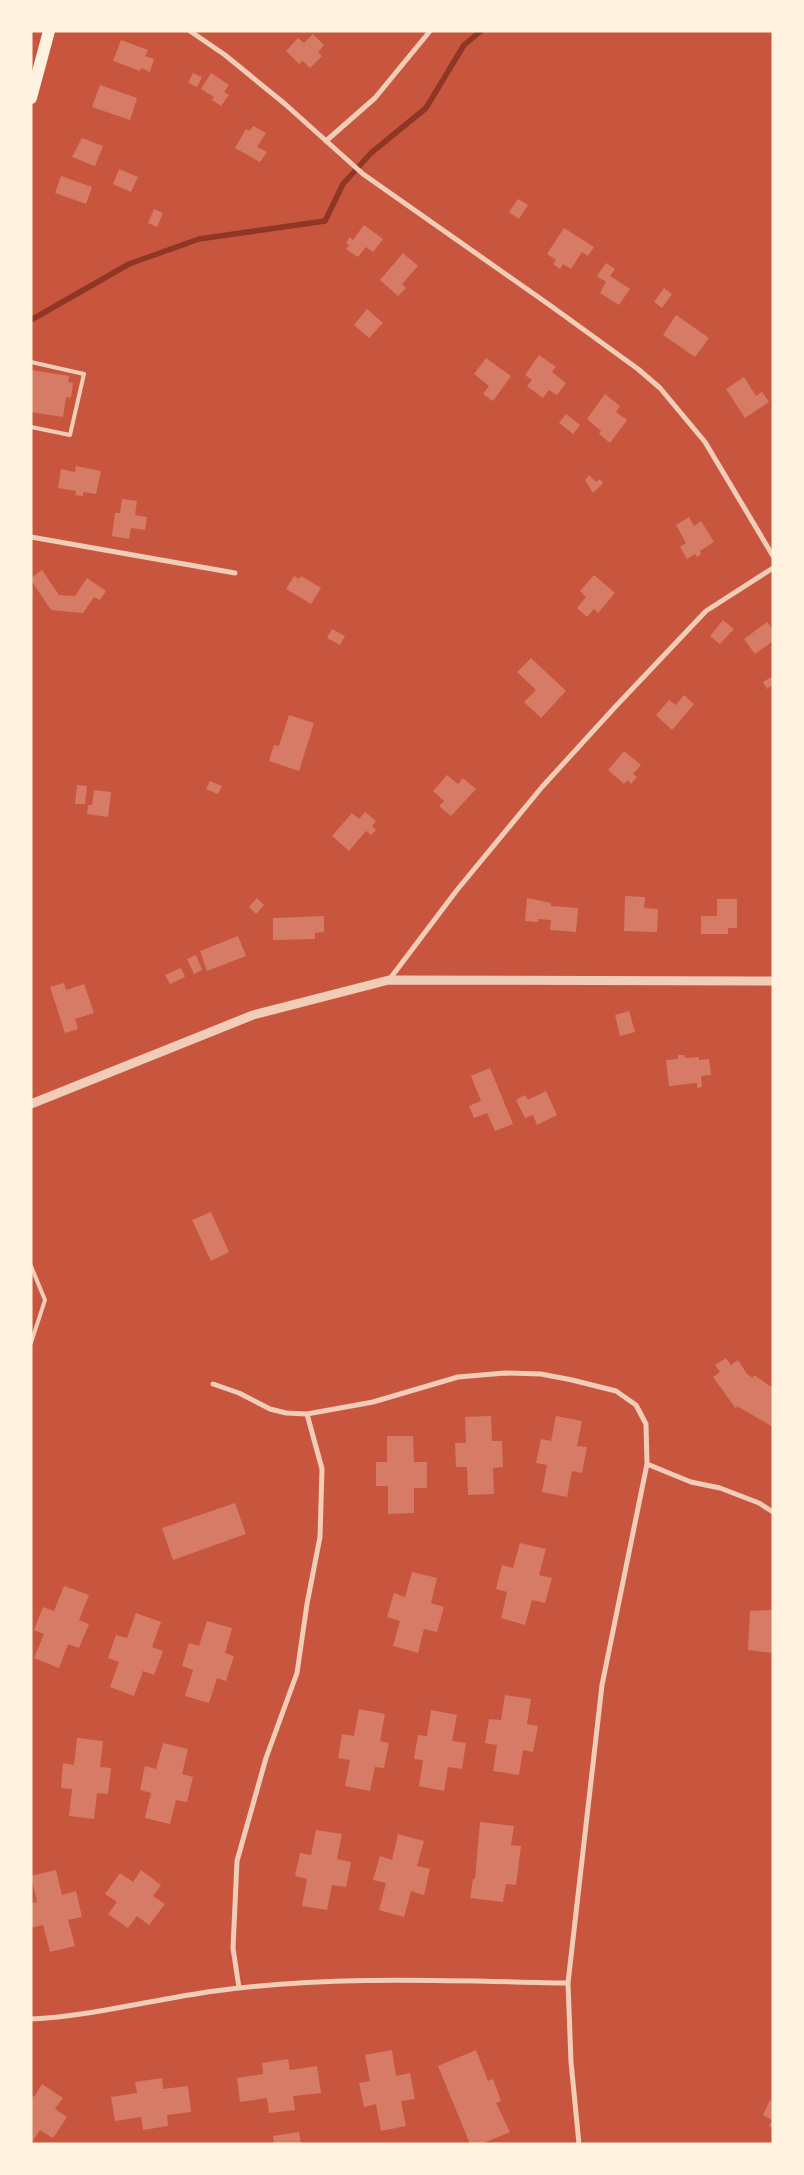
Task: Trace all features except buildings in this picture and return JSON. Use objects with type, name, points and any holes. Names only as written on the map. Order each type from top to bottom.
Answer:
[{"type":"main road","points":[[31,98],[49,31]]},
{"type":"street","points":[[190,31],[225,56],[285,104],[363,174],[567,317],[638,369],[660,388],[705,442],[773,556]]},
{"type":"street","points":[[326,141],[375,98],[430,31]]},
{"type":"street","points":[[31,537],[235,573]]},
{"type":"street","points":[[389,980],[457,890],[542,787],[616,706],[706,611],[773,568]]},
{"type":"street","points":[[31,1104],[253,1015],[389,980],[773,980]]},
{"type":"street","points":[[213,1384],[240,1392],[270,1408],[286,1413],[307,1414],[373,1402],[458,1377],[505,1373],[540,1374],[616,1391],[636,1405],[646,1424],[647,1464],[602,1685],[568,1983],[571,2062],[579,2144]]},
{"type":"street","points":[[239,1988],[233,1948],[237,1862],[266,1758],[297,1673],[307,1604],[320,1537],[322,1469],[307,1414]]},
{"type":"street","points":[[647,1464],[691,1482],[728,1491],[759,1503],[773,1512]]},
{"type":"street","points":[[31,2019],[76,2015],[215,1991],[326,1981],[568,1983]]},
{"type":"lane","points":[[31,362],[84,374],[70,435],[31,427]]},
{"type":"lane","points":[[31,1266],[45,1300],[31,1343]]},
{"type":"waterway","points":[[31,320],[129,264],[199,239],[325,221],[343,184],[371,153],[426,108],[464,45],[481,31]]}]
